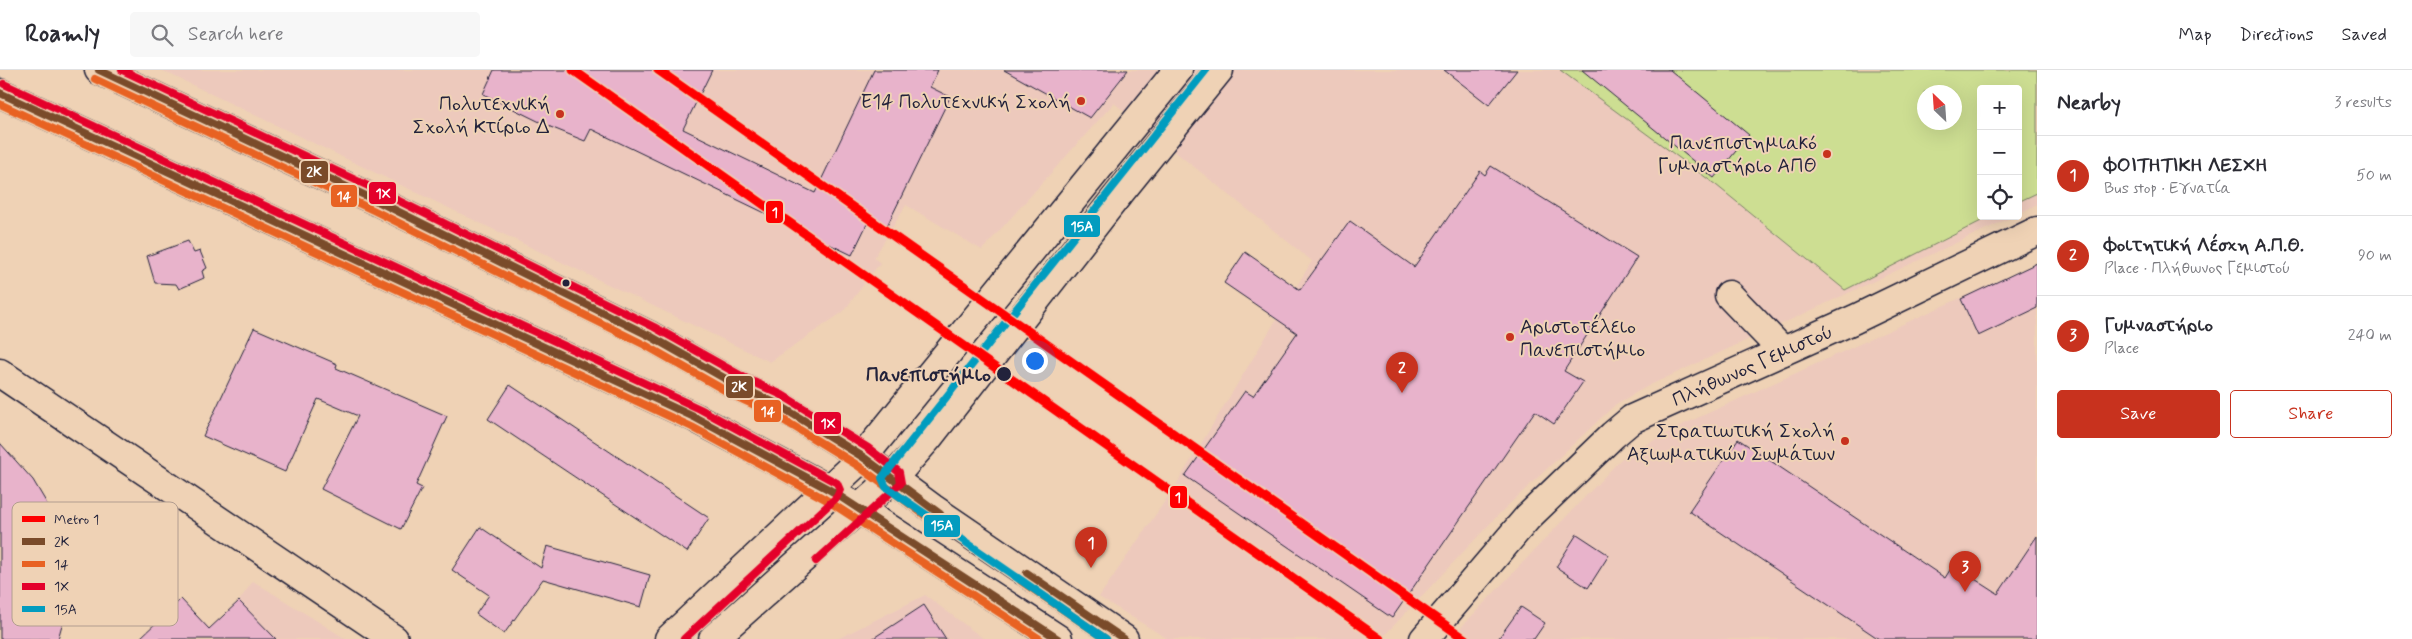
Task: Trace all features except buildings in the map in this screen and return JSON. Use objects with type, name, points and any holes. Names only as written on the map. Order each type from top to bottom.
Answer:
[{"type":"main road","points":[[99,70],[370,198],[650,336],[777,404],[863,457],[1124,639]]},
{"type":"main road","points":[[669,639],[863,457],[1178,70]]},
{"type":"main road","points":[[714,639],[892,479],[929,437],[1114,200],[1219,70]]},
{"type":"main road","points":[[0,94],[696,418],[830,490],[1058,639]]},
{"type":"main road","name":"Πλήθωνος Γεμιστού","points":[[1424,639],[1528,517],[1626,424],[1652,409],[1783,351],[2037,231]]},
{"type":"main road","points":[[1729,295],[1783,351]]},
{"type":"main road","points":[[0,373],[394,639]]},
{"type":"shaded area","name":"Αριστοτέλειο Πανεπιστήμιο","points":[[161,70],[2037,70],[2037,204],[2022,212],[2022,85],[1977,85],[1977,220],[2005,220],[1648,386],[1616,404],[1501,512],[1381,639],[1168,639],[1099,597],[1176,485],[1312,261],[1114,103],[982,250],[906,205],[874,258],[880,263],[843,312],[770,362]]},
{"type":"shaded area","name":"Στρατιωτική Σχολή Αξιωματικών Σωμάτων","points":[[2037,263],[2037,639],[1450,639],[1622,458],[1682,425]]},
{"type":"shaded area","points":[[253,581],[346,639],[139,639],[153,626],[178,626],[178,602],[181,599],[210,628],[239,601]]},
{"type":"shaded area","points":[[925,595],[984,639],[837,639]]},
{"type":"green space","name":"Πανεπιστημιακό Γυμναστήριο ΑΠΘ","points":[[1560,70],[2037,70],[2037,193],[2022,200],[2022,85],[1977,85],[1977,220],[1983,220],[1845,290],[1716,185]]},
{"type":"metro line","name":"1","points":[[573,70],[1380,639]]},
{"type":"metro line","name":"1","points":[[658,70],[1465,639]]},
{"type":"transit line","name":"2Κ","points":[[99,70],[379,202],[650,336],[740,387],[777,404],[863,457],[940,514]]},
{"type":"transit line","name":"1Χ","points":[[122,70],[383,193],[654,327],[745,378],[782,395],[868,448],[899,472],[901,483],[816,561]]},
{"type":"transit line","name":"15Α","points":[[1106,639],[886,487],[882,478],[1206,70]]},
{"type":"transit line","name":"14","points":[[95,79],[375,211],[645,345],[735,396],[772,413],[857,465],[934,522]]},
{"type":"transit line","name":"1Χ","points":[[4,84],[700,409],[837,483],[840,490],[837,497],[684,639]]},
{"type":"transit line","name":"2Κ","points":[[0,93],[696,418],[830,490],[1058,639]]},
{"type":"transit line","name":"14","points":[[0,104],[692,427],[825,499],[1040,639]]},
{"type":"transit line","name":"2Κ","points":[[1027,573],[1124,639]]},
{"type":"transit line","name":"14","points":[[1021,581],[1106,639]]},
{"type":"place","name":"E14 Πολυτεχνική Σχολή","points":[[1081,101]]},
{"type":"place","name":"Πολυτεχνική Σχολή Κτίριο Δ","points":[[560,114]]},
{"type":"place","name":"Πανεπιστημιακό Γυμναστήριο ΑΠΘ","points":[[1827,154]]},
{"type":"place","name":"Αριστοτέλειο Πανεπιστήμιο","points":[[1510,337]]},
{"type":"place","name":"Πανεπιστήμιο","points":[[1004,374]]},
{"type":"place","name":"Φοιτητική Λέσχη Α.Π.Θ.","points":[[1402,393]]},
{"type":"place","name":"Στρατιωτική Σχολή Αξιωματικών Σωμάτων","points":[[1845,441]]},
{"type":"place","name":"ΦΟΙΤΗΤΙΚΗ ΛΕΣΧΗ","points":[[1091,568]]},
{"type":"place","name":"Γυμναστήριο","points":[[1965,592]]}]
